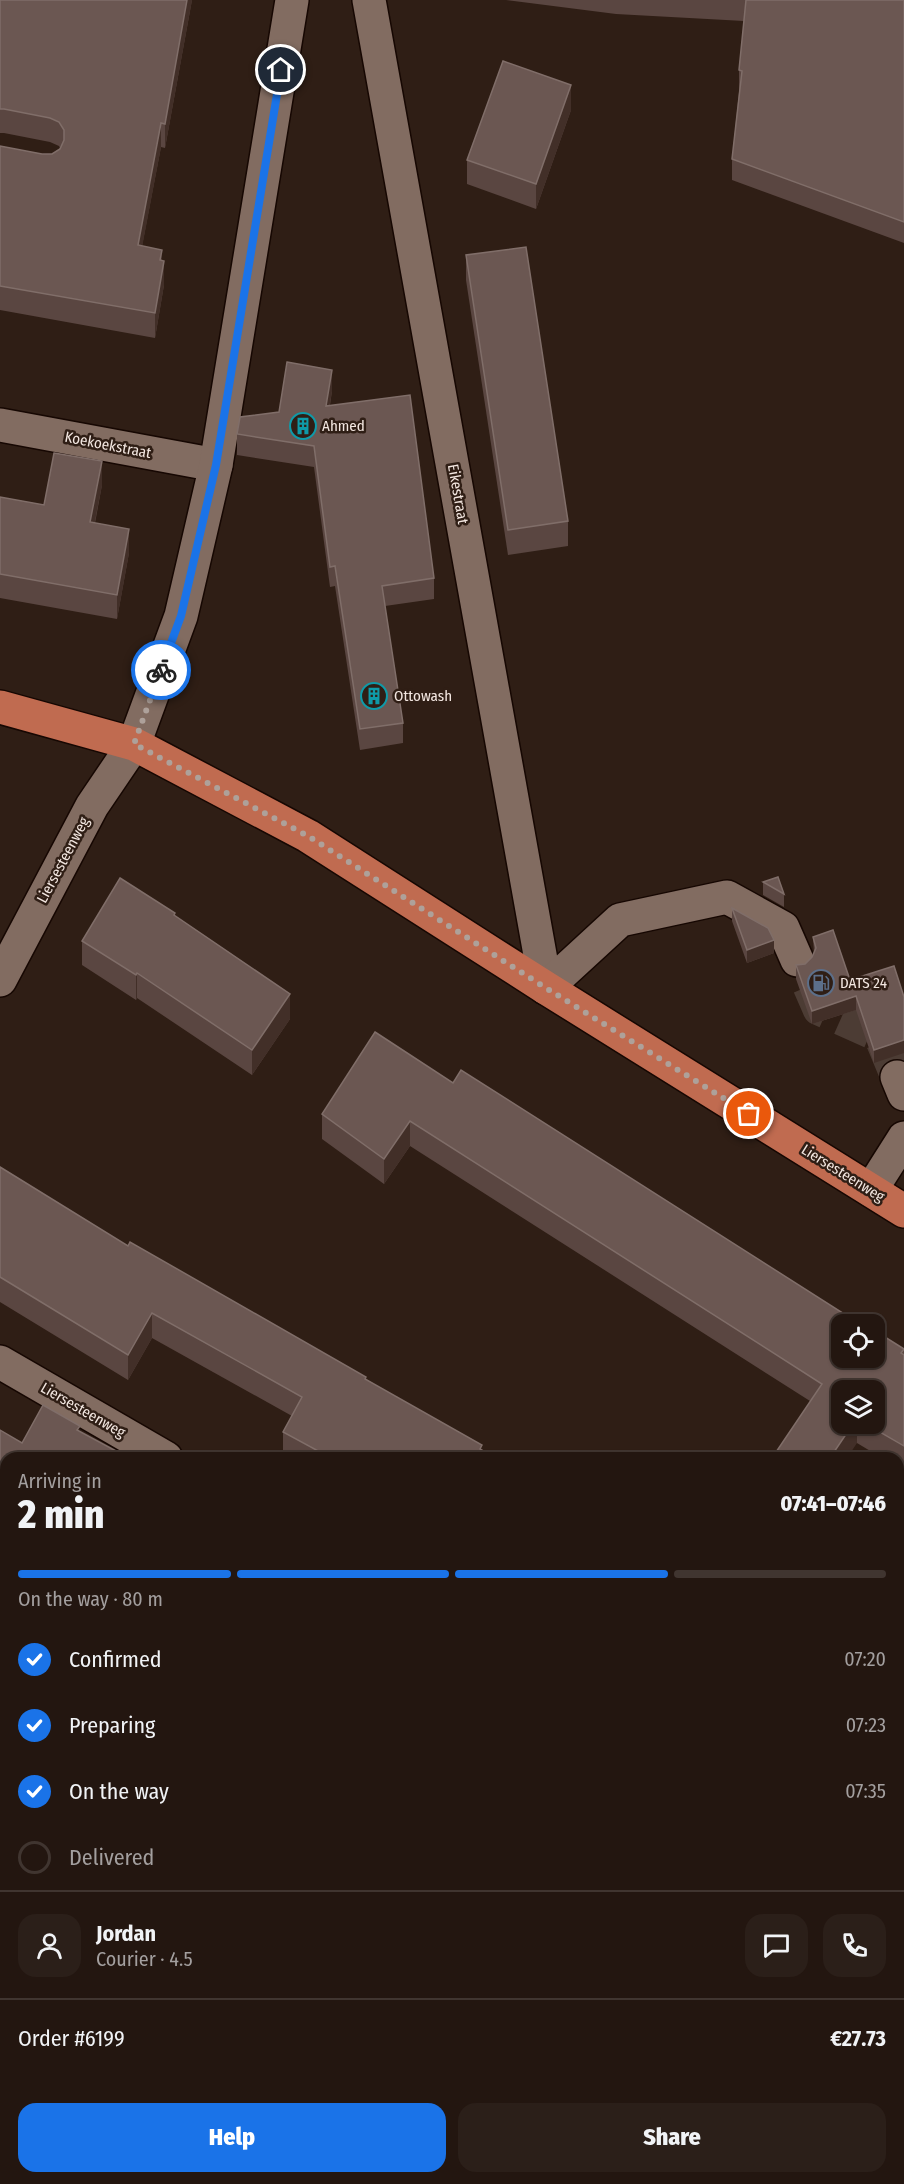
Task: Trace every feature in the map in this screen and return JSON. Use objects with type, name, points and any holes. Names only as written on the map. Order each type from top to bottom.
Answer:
[{"type":"main road","name":"Liersesteenweg","points":[[0,707],[134,744],[308,836],[546,988],[904,1211]]},
{"type":"street","points":[[134,744],[181,616],[216,465],[292,0]]},
{"type":"street","name":"Eikestraat","points":[[369,0],[546,988]]},
{"type":"street","name":"Koekoekstraat","points":[[0,425],[216,465]]},
{"type":"street","name":"Liersesteenweg","points":[[0,980],[92,806],[134,744]]},
{"type":"street","points":[[546,988],[620,920],[727,897],[783,928],[797,960]]},
{"type":"street","points":[[871,1190],[904,1138]]},
{"type":"street","name":"Liersesteenweg","points":[[0,1362],[156,1452]]},
{"type":"building","points":[[0,0],[187,0],[165,124],[161,123],[138,245],[162,250],[160,260],[164,261],[155,313],[0,286],[0,146],[52,154],[60,149],[64,140],[64,130],[59,122],[50,118],[0,109]]},
{"type":"building","points":[[746,0],[904,0],[904,222],[732,159],[742,71],[739,70]]},
{"type":"building","points":[[503,61],[571,85],[536,184],[467,160]]},
{"type":"building","points":[[526,247],[568,521],[508,530],[466,255]]},
{"type":"building","points":[[287,362],[332,370],[326,406],[410,395],[434,578],[382,586],[403,723],[360,729],[335,566],[330,567],[314,446],[237,434],[240,417],[279,412]]},
{"type":"building","points":[[54,453],[102,461],[90,522],[129,529],[117,595],[0,574],[0,497],[44,505]]},
{"type":"building","points":[[778,877],[784,894],[763,882]]},
{"type":"building","points":[[120,878],[175,913],[174,915],[290,994],[252,1050],[137,973],[136,975],[82,941]]},
{"type":"building","points":[[732,908],[768,928],[774,940],[747,950]]},
{"type":"building","points":[[833,930],[850,980],[894,966],[904,997],[904,1040],[874,1050],[856,996],[812,1011],[796,965],[805,964],[812,957],[816,948],[813,937]]},
{"type":"building","points":[[375,1032],[453,1083],[461,1070],[844,1314],[831,1314],[831,1368],[885,1368],[885,1337],[904,1349],[901,1353],[904,1355],[904,1446],[883,1434],[885,1380],[831,1380],[831,1434],[846,1434],[834,1452],[776,1452],[822,1384],[410,1121],[384,1159],[322,1114]]},
{"type":"building","points":[[0,1167],[128,1246],[130,1242],[482,1445],[480,1449],[485,1452],[320,1452],[283,1432],[302,1397],[152,1313],[128,1355],[0,1277]]},
{"type":"building","points":[[43,1405],[80,1426],[77,1430],[118,1452],[0,1452],[0,1430],[22,1443]]},
{"type":"tunnel","points":[[809,986],[819,1009],[880,1036],[897,1077]]},
{"type":"way so far","points":[[161,670],[134,744],[308,836],[749,1114]]},
{"type":"place","name":"Ahmed","points":[[303,426]]},
{"type":"place","name":"Ottowash","points":[[374,696]]},
{"type":"place","name":"DATS 24","points":[[821,983]]},
{"type":"route","points":[[161,670],[181,616],[216,465],[281,70]]}]
